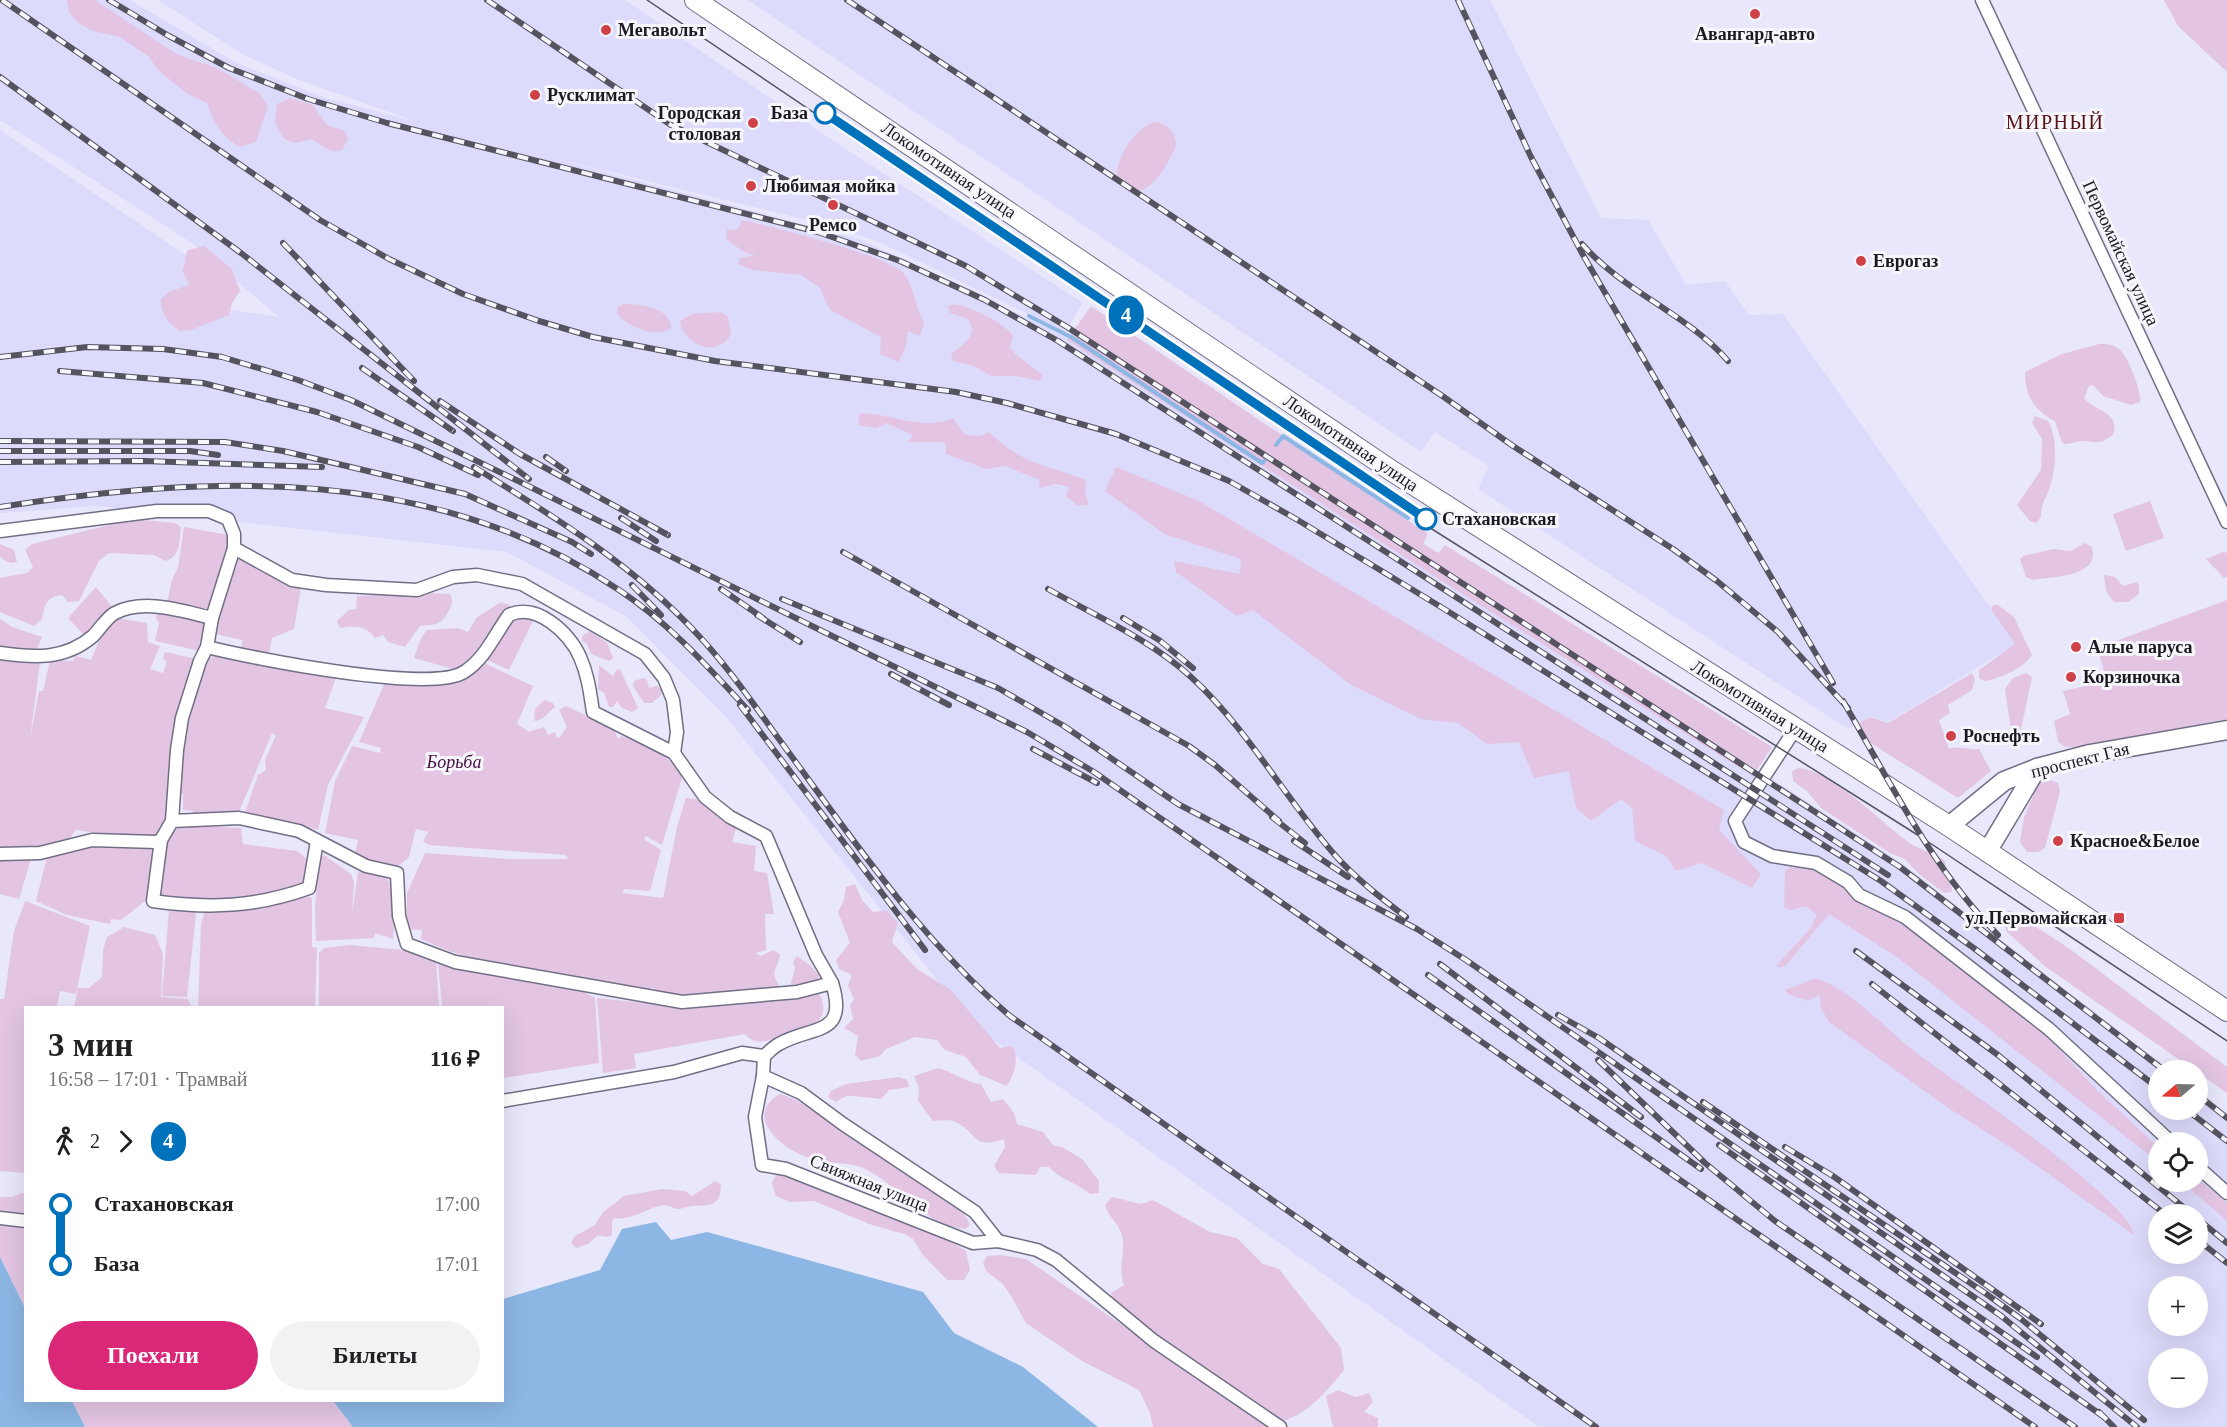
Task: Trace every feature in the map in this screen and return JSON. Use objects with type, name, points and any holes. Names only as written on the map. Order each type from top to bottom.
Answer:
[{"type":"main road","name":"Локомотивная улица","points":[[695,0],[1392,471],[1949,826],[2227,1011]]},
{"type":"main road","name":"проспект Гая","points":[[1949,826],[2004,782],[2037,768],[2080,757],[2227,730]]},
{"type":"main road","points":[[1987,852],[2037,768]]},
{"type":"street","name":"Первомайская улица","points":[[1982,0],[2223,504],[2227,522]]},
{"type":"street","points":[[0,531],[157,510],[209,512],[228,519],[234,534],[234,548],[212,618],[207,647],[200,661],[182,717],[177,750],[172,821],[161,840],[153,902],[200,906],[266,902],[309,888],[317,842]]},
{"type":"street","points":[[234,548],[292,580],[326,585],[417,590],[453,578],[477,574],[522,584],[645,654],[664,678],[673,700],[677,732],[674,753]]},
{"type":"street","points":[[0,653],[30,658],[51,657],[87,640],[114,613],[135,607],[175,609],[212,618]]},
{"type":"street","points":[[207,647],[255,658],[390,677],[447,678],[464,672],[479,659],[509,615],[528,611],[553,624],[579,653],[588,677],[593,712],[674,753],[705,797],[730,817],[766,836],[816,955],[832,983],[838,1004],[835,1018],[822,1029],[779,1044],[764,1056],[742,1053],[674,1072],[504,1101]]},
{"type":"street","points":[[1796,728],[1735,821],[1744,842],[1772,856],[1816,863],[1848,882],[1860,895],[1905,917],[2049,1029],[2160,1132]]},
{"type":"street","points":[[172,821],[239,818],[299,831],[366,866],[397,873],[399,916],[407,944],[455,962],[682,1002],[776,995],[832,983]]},
{"type":"street","points":[[0,854],[40,853],[92,840],[151,843],[161,840]]},
{"type":"street","name":"Свияжная улица","points":[[764,1056],[763,1076],[755,1117],[762,1166],[786,1169],[973,1243],[998,1241],[1037,1250],[1056,1260],[1154,1341],[1280,1427]]},
{"type":"street","points":[[763,1076],[801,1093],[924,1180],[975,1212],[998,1241]]},
{"type":"street","points":[[2208,1176],[2227,1193]]},
{"type":"street","points":[[0,1218],[24,1221]]},
{"type":"shaded area","points":[[0,0],[130,0],[237,63],[326,98],[417,122],[299,80],[244,55],[158,0],[625,0],[843,147],[1083,303],[1065,332],[881,243],[836,227],[545,156],[862,240],[1067,337],[1075,326],[1903,864],[2157,1060],[2148,1060],[2148,1120],[2208,1120],[2208,1099],[2227,1113],[2227,1427],[1539,1427],[975,1027],[727,718],[627,617],[507,552],[96,506],[0,513],[0,130],[214,274],[178,302],[279,317],[192,243],[0,120]]},
{"type":"shaded area","points":[[748,0],[1490,0],[1601,218],[1648,220],[1686,285],[1725,281],[1749,315],[1783,314],[2016,644],[1888,722],[1870,716],[1848,729],[1478,489],[1489,466],[1435,432],[1421,452]]},
{"type":"shaded area","points":[[656,1222],[671,1240],[707,1232],[923,1292],[954,1333],[1023,1367],[1098,1427],[353,1427],[334,1402],[504,1402],[504,1299],[600,1270],[622,1229]]},
{"type":"shaded area","points":[[0,1257],[24,1306],[24,1402],[72,1402],[85,1427],[0,1427]]},
{"type":"green space","points":[[67,0],[95,0],[178,55],[217,68],[259,93],[268,106],[256,142],[240,147],[233,143],[219,128],[207,103],[186,93],[158,70],[149,57],[120,37],[93,31],[80,24],[69,13]]},
{"type":"green space","points":[[2164,0],[2227,0],[2227,72],[2178,26]]},
{"type":"green space","points":[[290,98],[313,105],[327,125],[345,131],[348,139],[342,150],[329,150],[312,139],[295,143],[284,139],[275,122],[277,104]]},
{"type":"green space","points":[[1155,122],[1170,129],[1176,145],[1164,169],[1152,183],[1137,191],[1129,191],[1117,177],[1123,152],[1140,130]]},
{"type":"green space","points":[[742,220],[829,243],[895,267],[905,275],[924,322],[920,336],[908,331],[906,347],[898,362],[880,354],[881,337],[830,310],[820,288],[801,275],[752,270],[738,264],[740,258],[755,255],[744,252],[726,239],[727,230],[738,229]]},
{"type":"green space","points":[[204,246],[232,269],[240,291],[232,303],[229,315],[191,330],[180,331],[166,318],[161,299],[168,292],[189,285],[182,270],[188,250]]},
{"type":"green space","points":[[623,304],[646,306],[660,311],[670,321],[671,328],[665,331],[650,332],[635,327],[617,314],[618,307]]},
{"type":"green space","points":[[954,304],[986,315],[1008,330],[1013,335],[1010,348],[1042,375],[1040,381],[1016,376],[991,376],[974,366],[953,361],[951,354],[968,339],[972,330],[968,319],[950,313],[948,306]]},
{"type":"green space","points":[[1091,306],[1428,534],[1423,544],[1439,553],[1445,545],[1772,747],[1753,776],[1426,571],[1067,340]]},
{"type":"green space","points":[[721,312],[728,317],[731,334],[725,342],[718,346],[702,346],[687,337],[680,321],[692,314]]},
{"type":"green space","points":[[2099,344],[2113,346],[2122,352],[2136,382],[2140,402],[2131,405],[2103,396],[2093,385],[2089,386],[2084,398],[2110,417],[2114,427],[2113,435],[2100,442],[2062,443],[2055,421],[2041,412],[2032,401],[2025,381],[2025,372],[2062,354]]},
{"type":"green space","points":[[860,413],[918,423],[941,422],[953,418],[965,435],[980,436],[989,432],[1001,443],[1024,457],[1086,480],[1085,493],[1089,505],[1078,506],[1066,496],[1069,487],[1056,484],[1039,488],[1040,480],[1005,466],[986,469],[946,454],[945,442],[908,442],[913,435],[886,423],[876,428],[858,425]]},
{"type":"green space","points":[[2035,416],[2048,421],[2053,435],[2055,453],[2052,479],[2041,517],[2036,523],[2030,521],[2017,505],[2041,470],[2042,439],[2032,423]]},
{"type":"green space","points":[[1116,467],[1197,500],[1724,810],[1719,830],[1761,874],[1752,888],[1702,863],[1676,871],[1666,856],[1635,841],[1632,808],[1621,799],[1591,821],[1576,808],[1569,771],[1534,778],[1519,742],[1487,744],[1458,723],[1421,719],[1351,685],[1253,610],[1237,616],[1176,572],[1174,561],[1240,574],[1241,559],[1164,534],[1105,491]]},
{"type":"green space","points":[[2150,501],[2164,538],[2126,551],[2113,514]]},
{"type":"green space","points":[[134,519],[175,523],[181,527],[178,548],[174,556],[165,561],[154,555],[109,553],[99,561],[79,601],[68,602],[62,595],[49,600],[42,619],[34,626],[0,612],[0,578],[27,573],[33,567],[25,550],[32,544]]},
{"type":"green space","points":[[184,527],[229,535],[212,607],[194,609],[167,603],[172,580],[178,567]]},
{"type":"green space","points":[[2085,543],[2092,547],[2093,557],[2089,565],[2082,570],[2073,574],[2033,580],[2026,577],[2020,559],[2023,556],[2053,549],[2071,551]]},
{"type":"green space","points":[[0,544],[14,550],[17,562],[10,563],[0,556]]},
{"type":"green space","points":[[2223,552],[2227,553],[2227,577],[2224,578],[2206,559]]},
{"type":"green space","points":[[238,556],[276,578],[301,588],[294,629],[272,638],[269,653],[241,648],[243,640],[215,634]]},
{"type":"green space","points":[[2104,575],[2115,577],[2123,586],[2137,582],[2139,594],[2128,602],[2114,602],[2106,591]]},
{"type":"green space","points":[[96,587],[113,608],[86,637],[68,618]]},
{"type":"green space","points":[[450,594],[451,607],[440,622],[420,626],[405,647],[388,642],[383,635],[375,638],[368,631],[359,627],[340,628],[337,621],[349,610],[356,609],[357,596]]},
{"type":"green space","points":[[2227,600],[2227,719],[2075,747],[2065,747],[2058,742],[2054,721],[2070,714],[2063,691],[2107,681],[2097,648]]},
{"type":"green space","points":[[501,602],[511,606],[484,648],[460,671],[414,658],[421,638],[427,630],[458,628],[468,632],[476,618]]},
{"type":"green space","points":[[1993,605],[1998,605],[2014,617],[2032,655],[2029,660],[2011,672],[1984,681],[1979,678],[1979,670],[2015,644],[1991,609]]},
{"type":"green space","points":[[157,611],[201,621],[208,627],[201,651],[155,641],[159,623],[156,618]]},
{"type":"green space","points":[[117,618],[147,623],[148,642],[160,646],[150,669],[163,673],[167,661],[163,659],[165,652],[197,659],[168,818],[160,836],[144,840],[76,830],[65,844],[49,848],[28,846],[27,850],[0,851],[0,657],[40,662],[30,739],[39,691],[43,691],[50,660],[73,661],[75,656],[91,660],[99,641]]},
{"type":"green space","points":[[516,618],[534,619],[509,670],[485,659],[506,626]]},
{"type":"green space","points":[[0,619],[12,627],[42,637],[35,654],[0,650]]},
{"type":"green space","points":[[591,631],[607,643],[613,658],[609,661],[591,654],[587,644],[582,641],[582,636]]},
{"type":"green space","points":[[216,655],[337,675],[325,708],[364,717],[328,785],[318,830],[245,812],[258,775],[266,770],[265,760],[276,735],[272,733],[239,812],[236,811],[234,817],[195,816],[193,811],[183,810],[183,794],[179,792],[185,720],[207,659]]},
{"type":"green space","name":"Борьба","points":[[482,662],[533,686],[517,724],[529,732],[544,727],[548,735],[555,732],[557,738],[560,737],[567,727],[559,710],[566,706],[608,726],[614,730],[618,739],[621,736],[651,747],[684,771],[662,845],[646,836],[644,839],[661,850],[650,891],[624,889],[623,893],[663,898],[677,827],[686,798],[696,799],[737,825],[732,842],[756,846],[754,871],[767,873],[774,914],[765,914],[766,950],[755,953],[761,956],[773,950],[780,954],[774,973],[780,987],[779,991],[714,993],[688,998],[665,996],[660,995],[653,988],[647,991],[561,977],[475,959],[421,939],[422,930],[407,929],[407,893],[425,853],[509,859],[568,859],[566,855],[429,845],[423,841],[428,832],[416,829],[409,857],[397,867],[354,858],[358,840],[325,833],[335,781],[352,746],[380,753],[381,748],[359,742],[386,680],[425,683],[448,681],[471,671]]},
{"type":"green space","points":[[599,665],[613,676],[616,670],[620,669],[638,708],[632,712],[622,708],[617,701],[613,707],[609,707],[604,693],[598,689]]},
{"type":"green space","points":[[1972,673],[1975,679],[1972,690],[1948,705],[1950,713],[1939,720],[1949,749],[1956,747],[1979,749],[1991,771],[1958,798],[1869,742],[1859,723],[1870,717],[1888,723]]},
{"type":"green space","points":[[2026,673],[2032,677],[2021,730],[2014,734],[2011,730],[2005,689],[2013,678]]},
{"type":"green space","points":[[643,678],[647,680],[649,688],[657,686],[662,690],[661,695],[652,703],[644,703],[633,686],[634,681]]},
{"type":"green space","points":[[544,700],[553,703],[555,707],[542,719],[534,721],[535,709]]},
{"type":"green space","points":[[1799,768],[1813,772],[1842,788],[1910,843],[1944,860],[1946,864],[1944,875],[1951,883],[1952,892],[1944,893],[1919,874],[1905,859],[1890,853],[1821,808],[1807,791],[1793,781],[1792,771]]},
{"type":"green space","points":[[2044,778],[2058,783],[2060,792],[2045,848],[2038,852],[2027,852],[2020,842],[2024,817],[2039,782]]},
{"type":"green space","points":[[182,825],[241,828],[243,844],[297,851],[308,860],[304,885],[260,898],[240,896],[239,901],[200,899],[200,904],[160,901],[168,840],[172,831]]},
{"type":"green space","points":[[105,844],[156,849],[149,898],[121,920],[111,919],[110,924],[67,915],[36,901],[47,857]]},
{"type":"green space","points":[[324,855],[351,874],[354,882],[352,913],[358,872],[378,874],[387,879],[392,886],[395,904],[393,939],[375,933],[374,938],[316,941],[315,908],[319,859]]},
{"type":"green space","points":[[0,858],[31,859],[19,899],[0,894]]},
{"type":"green space","points":[[1789,867],[1815,869],[1842,885],[1862,905],[1905,925],[2041,1030],[2097,1090],[2148,1138],[2148,1154],[1897,957],[1829,914],[1786,965],[1780,968],[1776,966],[1810,929],[1817,915],[1806,906],[1792,910],[1784,908],[1785,872]]},
{"type":"green space","points":[[855,884],[862,900],[873,912],[887,910],[898,923],[892,942],[917,969],[951,990],[1000,1048],[1012,1046],[1016,1061],[1007,1086],[980,1075],[966,1057],[945,1050],[937,1040],[915,1037],[886,1049],[880,1056],[861,1061],[855,1055],[858,1036],[844,1028],[853,1019],[850,1005],[854,999],[848,986],[852,975],[839,969],[836,960],[850,943],[838,912],[844,900],[846,887]]},
{"type":"green space","points":[[301,896],[311,897],[312,947],[317,948],[315,1006],[198,1006],[201,924],[206,907]]},
{"type":"green space","points":[[25,901],[90,926],[76,994],[60,991],[57,1006],[24,1006],[24,1173],[0,1171],[0,999],[4,999],[14,931]]},
{"type":"green space","points":[[169,909],[191,910],[196,914],[187,997],[162,996]]},
{"type":"green space","points":[[2010,910],[2070,949],[2227,1067],[2227,1093],[2208,1080],[2208,1060],[2180,1060],[2046,967],[2007,932],[2001,917]]},
{"type":"green space","points":[[124,927],[155,935],[163,954],[161,997],[188,999],[191,1006],[74,1006],[78,988],[89,988],[102,977],[103,950],[107,937]]},
{"type":"green space","points":[[350,945],[414,951],[436,960],[439,1006],[319,1006],[319,953],[324,948]]},
{"type":"green space","points":[[797,956],[811,966],[819,976],[815,984],[790,987],[795,968],[793,962]]},
{"type":"green space","points":[[438,962],[584,992],[595,998],[599,1063],[504,1078],[504,1006],[442,1006]]},
{"type":"green space","points":[[1816,978],[1857,1002],[1918,1054],[2073,1169],[2125,1218],[2134,1235],[2013,1149],[1945,1106],[1829,1022],[1821,1008],[1819,995],[1808,1001],[1788,994],[1785,990]]},
{"type":"green space","points":[[818,992],[823,1003],[820,1019],[814,1025],[797,1033],[761,1042],[745,1034],[634,1054],[636,1068],[603,1073],[597,998],[681,1007],[757,1002]]},
{"type":"green space","points":[[938,1068],[981,1084],[991,1102],[1003,1099],[1014,1113],[1017,1124],[1043,1132],[1053,1145],[1064,1148],[1083,1160],[1099,1181],[1099,1193],[1090,1194],[1049,1167],[1040,1167],[1036,1175],[999,1173],[994,1166],[1005,1147],[1004,1139],[985,1143],[953,1121],[933,1121],[918,1101],[919,1088],[914,1076]]},
{"type":"green space","points":[[899,1077],[907,1080],[909,1087],[889,1090],[881,1099],[846,1096],[836,1102],[828,1097],[831,1091],[846,1084]]},
{"type":"green space","points":[[780,1094],[814,1110],[899,1165],[960,1210],[970,1225],[965,1229],[937,1220],[889,1184],[863,1168],[809,1158],[784,1145],[766,1125],[764,1117],[769,1103]]},
{"type":"green space","points":[[776,1175],[785,1175],[949,1241],[966,1251],[970,1270],[964,1280],[947,1280],[923,1255],[913,1239],[904,1234],[869,1224],[814,1201],[790,1202],[776,1196],[772,1183]]},
{"type":"green space","points":[[715,1181],[721,1184],[719,1197],[717,1201],[709,1205],[678,1209],[665,1205],[628,1218],[615,1218],[612,1221],[612,1235],[606,1237],[598,1235],[588,1244],[576,1248],[571,1243],[575,1236],[595,1225],[603,1212],[624,1196],[662,1189],[685,1191],[692,1196]]},
{"type":"green space","points":[[2208,1187],[2227,1203],[2227,1221],[2208,1204],[2194,1192],[2208,1192]]},
{"type":"green space","points":[[24,1193],[24,1219],[0,1215],[0,1197],[12,1197]]},
{"type":"green space","points":[[1112,1197],[1141,1204],[1153,1200],[1210,1232],[1237,1238],[1263,1264],[1279,1269],[1341,1348],[1344,1370],[1324,1394],[1300,1413],[1281,1422],[1113,1306],[1111,1293],[1124,1285],[1121,1274],[1122,1236],[1105,1205]]},
{"type":"green space","points":[[0,1223],[24,1226],[24,1306],[0,1257]]},
{"type":"green space","points":[[1000,1255],[1026,1259],[1271,1427],[1153,1427],[1150,1413],[1139,1390],[1082,1361],[1026,1323],[1010,1294],[1002,1283],[987,1272],[983,1263],[987,1256]]},
{"type":"green space","points":[[1338,1390],[1355,1397],[1369,1393],[1373,1402],[1364,1412],[1378,1418],[1378,1427],[1333,1427],[1326,1396]]},
{"type":"green space","points":[[72,1402],[334,1402],[353,1427],[85,1427]]},
{"type":"waterway","points":[[1029,316],[1071,337],[1262,463],[1264,461]]},
{"type":"waterway","points":[[1276,445],[1283,436],[1408,518]]},
{"type":"tram line","points":[[647,0],[1416,519],[1924,839],[2227,1041]]},
{"type":"tram line","name":"4","points":[[825,113],[1426,519]]},
{"type":"railway","points":[[2,0],[320,220],[389,259],[463,294],[593,337],[715,361],[956,392],[1007,403],[1116,434],[1229,481],[1441,607],[1881,881],[2148,1080]]},
{"type":"railway","points":[[109,0],[229,68],[308,99],[387,123],[818,232],[900,261],[985,300],[1058,341],[1888,875]]},
{"type":"railway","points":[[487,0],[671,125],[966,266],[1067,327],[1900,867],[2151,1060]]},
{"type":"railway","points":[[847,0],[1441,395],[1513,446],[1673,549],[1717,581],[1778,632],[1848,708]]},
{"type":"railway","points":[[1458,0],[1531,157],[1583,255],[1833,683]]},
{"type":"railway","points":[[0,77],[241,253],[529,479]]},
{"type":"railway","points":[[283,243],[414,381]]},
{"type":"railway","points":[[1582,244],[1617,276],[1693,329],[1728,361]]},
{"type":"railway","points":[[0,357],[87,347],[163,349],[222,357],[298,380],[351,400],[1027,732],[1094,772],[2035,1427]]},
{"type":"railway","points":[[362,368],[453,431]]},
{"type":"railway","points":[[60,371],[203,383],[317,412],[418,447],[478,475]]},
{"type":"railway","points":[[440,401],[520,454],[668,535]]},
{"type":"railway","points":[[0,441],[225,442],[283,451],[465,494],[572,542],[591,554]]},
{"type":"railway","points":[[0,451],[190,451],[218,455]]},
{"type":"railway","points":[[546,457],[566,471]]},
{"type":"railway","points":[[0,462],[144,461],[322,467]]},
{"type":"railway","points":[[474,467],[563,523],[620,564],[674,610],[721,661],[917,922],[977,986],[1010,1016],[1596,1427]]},
{"type":"railway","points":[[0,507],[160,488],[240,486],[319,489],[397,500],[474,520],[548,549],[619,590],[671,631],[748,710]]},
{"type":"railway","points":[[621,518],[656,541]]},
{"type":"railway","points":[[843,552],[1189,746],[1215,765],[1279,821]]},
{"type":"railway","points":[[632,585],[661,615]]},
{"type":"railway","points":[[721,589],[763,618]]},
{"type":"railway","points":[[1048,589],[1159,651],[1191,677],[1230,718],[1342,863],[1406,917]]},
{"type":"railway","points":[[782,599],[998,688],[1064,726],[1178,804],[1417,929],[1466,960],[2037,1357]]},
{"type":"railway","points":[[757,615],[800,642]]},
{"type":"railway","points":[[1123,618],[1159,640],[1193,668]]},
{"type":"railway","points":[[891,674],[949,705]]},
{"type":"railway","points":[[1843,701],[1932,853],[1974,909],[1998,935]]},
{"type":"railway","points":[[740,705],[925,950]]},
{"type":"railway","points":[[1033,749],[1097,783]]},
{"type":"railway","points":[[1272,817],[1305,843]]},
{"type":"railway","points":[[1294,841],[1348,877]]},
{"type":"railway","points":[[1856,951],[1998,1055],[2180,1204]]},
{"type":"railway","points":[[1440,964],[1641,1117]]},
{"type":"railway","points":[[1428,975],[1701,1169]]},
{"type":"railway","points":[[1872,984],[2152,1204]]},
{"type":"railway","points":[[1558,1015],[1599,1038],[2000,1315],[2137,1427]]},
{"type":"railway","points":[[1598,1060],[1705,1163],[1775,1221],[2075,1427]]},
{"type":"railway","points":[[1703,1102],[1985,1293],[2021,1319],[2144,1420]]},
{"type":"railway","points":[[2208,1103],[2227,1118]]},
{"type":"railway","points":[[2200,1120],[2227,1141]]},
{"type":"railway","points":[[1719,1145],[2104,1417]]},
{"type":"railway","points":[[1785,1147],[1833,1176],[2041,1324]]},
{"type":"railway","points":[[2208,1227],[2227,1243]]},
{"type":"railway","points":[[2208,1248],[2227,1263]]},
{"type":"railway","points":[[2099,1412],[2114,1427]]},
{"type":"place","name":"Авангард-авто","points":[[1755,14]]},
{"type":"place","name":"Мегавольт","points":[[606,30]]},
{"type":"place","name":"Русклимат","points":[[535,95]]},
{"type":"place","name":"База","points":[[825,113]]},
{"type":"place","name":"Городская столовая","points":[[753,123]]},
{"type":"place","name":"Любимая мойка","points":[[751,186]]},
{"type":"place","name":"Ремсо","points":[[833,205]]},
{"type":"place","name":"Еврогаз","points":[[1861,261]]},
{"type":"place","name":"Стахановская","points":[[1426,519]]},
{"type":"place","name":"Алые паруса","points":[[2076,647]]},
{"type":"place","name":"Корзиночка","points":[[2071,677]]},
{"type":"place","name":"Роснефть","points":[[1951,736]]},
{"type":"place","name":"Красное&Белое","points":[[2058,841]]},
{"type":"place","name":"ул.Первомайская","points":[[2119,918]]},
{"type":"district","name":"МИРНЫЙ","points":[[2055,122]]}]
